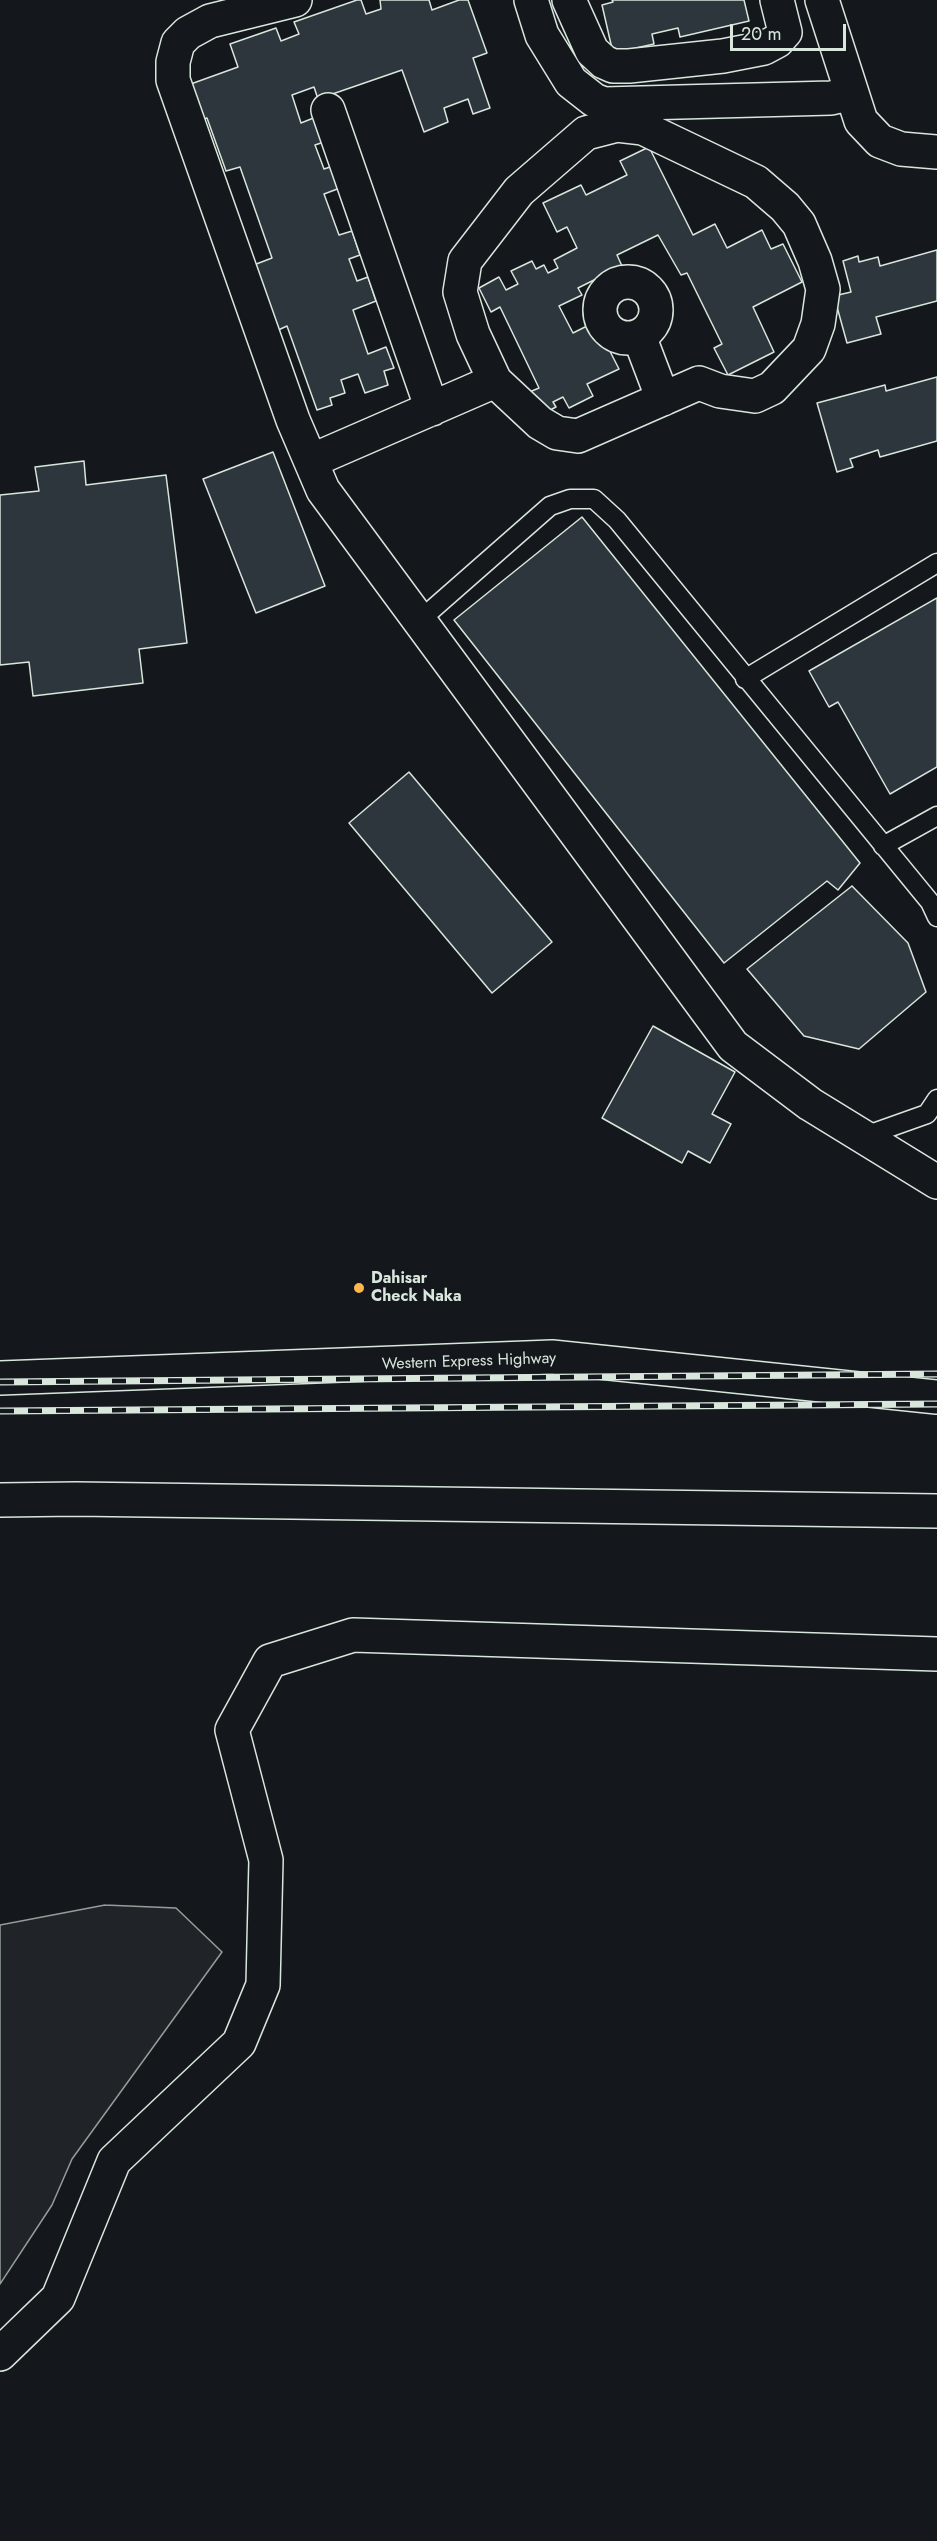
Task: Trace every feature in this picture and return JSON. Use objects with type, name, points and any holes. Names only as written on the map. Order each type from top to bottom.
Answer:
[{"type":"main road","points":[[295,0],[210,21],[188,33],[178,43],[173,62],[173,80],[293,420],[323,490],[733,1046],[810,1104],[937,1182]]},
{"type":"main road","points":[[569,0],[592,51],[604,62],[613,66],[629,66],[723,56],[765,48],[777,41],[785,32],[777,0]]},
{"type":"main road","points":[[822,0],[861,121],[880,141],[901,149],[937,152]]},
{"type":"main road","points":[[516,2],[542,35],[571,82],[594,100],[604,104],[831,99],[852,93]]},
{"type":"main road","points":[[328,111],[432,409]]},
{"type":"main road","points":[[617,125],[643,128],[756,182],[785,207],[799,224],[823,289],[818,324],[809,349],[772,387],[755,396],[720,391],[699,383],[578,436],[557,433],[540,423],[495,381],[473,334],[460,291],[465,261],[519,191],[586,133],[617,125]]},
{"type":"main road","points":[[639,336],[663,399]]},
{"type":"main road","points":[[311,461],[495,381]]},
{"type":"main road","name":"Western Express Highway","points":[[0,1378],[552,1357],[937,1397]]},
{"type":"main road","points":[[0,1500],[76,1499],[937,1511]]},
{"type":"main road","points":[[0,2354],[58,2298],[114,2161],[239,2043],[262,1985],[266,1860],[232,1730],[270,1661],[353,1635],[937,1654]]},
{"type":"lane","points":[[419,621],[550,506],[570,499],[594,499],[616,520],[930,902],[937,917]]},
{"type":"lane","points":[[745,679],[937,563]]},
{"type":"lane","points":[[883,846],[937,816]]},
{"type":"lane","points":[[865,1136],[934,1113]]},
{"type":"shaded area","points":[[105,1905],[176,1908],[222,1952],[72,2159],[52,2205],[0,2284],[0,1925]]},
{"type":"building","points":[[361,0],[366,14],[381,9],[380,0],[429,0],[432,10],[459,0],[468,0],[487,53],[473,58],[490,108],[473,114],[468,99],[444,108],[448,122],[424,132],[402,70],[318,99],[314,87],[292,95],[301,123],[316,117],[324,142],[315,145],[324,169],[333,166],[340,188],[324,194],[339,235],[352,231],[360,255],[349,259],[357,281],[368,277],[376,301],[353,310],[368,354],[386,347],[394,368],[384,371],[388,385],[365,393],[358,374],[341,380],[345,393],[330,398],[332,405],[317,410],[287,326],[274,332],[251,266],[272,258],[240,167],[226,171],[207,118],[200,120],[188,85],[238,67],[230,44],[276,28],[281,41],[299,34],[294,22]]},
{"type":"building","points":[[612,0],[744,0],[749,21],[680,37],[678,28],[652,34],[654,44],[613,53],[602,5],[613,2]]},
{"type":"building","points":[[649,147],[693,235],[715,224],[727,248],[762,230],[771,249],[783,244],[802,282],[753,307],[774,352],[728,375],[714,348],[722,344],[687,273],[681,275],[658,235],[617,255],[622,266],[578,288],[582,295],[559,306],[573,333],[595,322],[619,369],[587,384],[593,396],[569,408],[563,397],[553,402],[556,407],[539,416],[527,393],[539,388],[500,307],[491,312],[479,288],[499,277],[506,290],[518,284],[511,271],[532,261],[536,269],[544,265],[548,273],[558,268],[554,260],[577,248],[567,227],[557,232],[543,203],[581,185],[586,195],[627,175],[620,161]]},
{"type":"building","points":[[937,250],[937,301],[876,317],[881,334],[847,343],[834,296],[851,292],[843,261],[858,256],[859,262],[878,257],[880,266]]},
{"type":"building","points":[[937,377],[937,441],[880,457],[878,450],[850,459],[853,467],[837,472],[817,403],[885,385],[886,391]]},
{"type":"building","points":[[273,452],[325,586],[256,613],[203,479]]},
{"type":"building","points":[[84,461],[86,485],[166,475],[187,643],[139,649],[143,683],[33,696],[29,662],[0,665],[0,495],[39,491],[35,467]]},
{"type":"building","points":[[582,517],[860,863],[838,890],[827,881],[724,963],[454,620]]},
{"type":"building","points":[[937,598],[937,767],[890,794],[838,702],[829,707],[809,671]]},
{"type":"building","points":[[409,772],[552,942],[492,993],[349,823]]},
{"type":"building","points":[[852,886],[908,943],[926,992],[859,1049],[804,1036],[747,969]]},
{"type":"building","points":[[653,1026],[735,1072],[712,1114],[731,1124],[710,1163],[688,1151],[682,1163],[602,1118]]},
{"type":"railway","points":[[0,1382],[937,1374]]},
{"type":"railway","points":[[0,1411],[937,1404]]},
{"type":"place","name":"Dahisar Check Naka","points":[[359,1288]]}]
